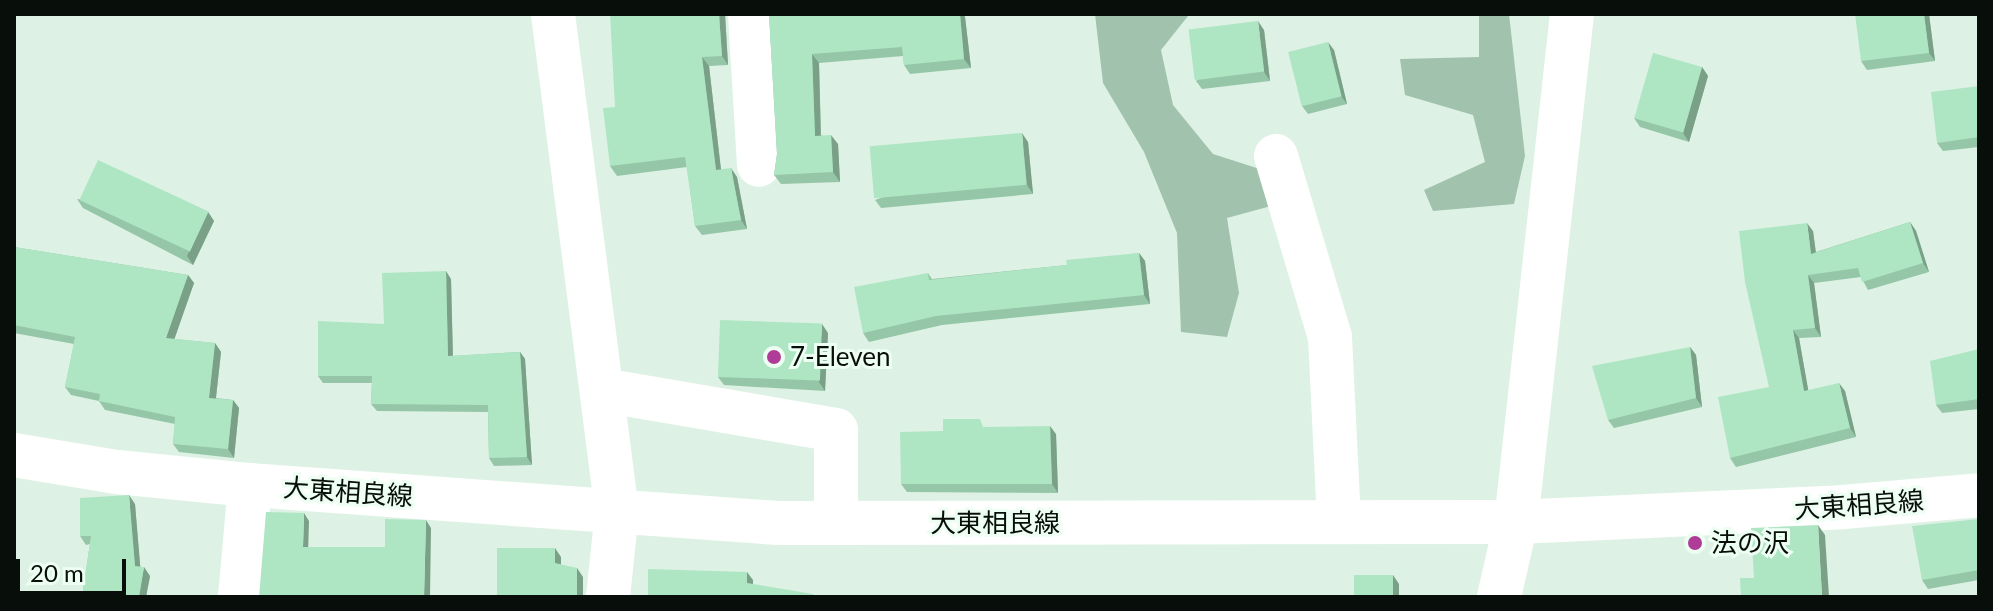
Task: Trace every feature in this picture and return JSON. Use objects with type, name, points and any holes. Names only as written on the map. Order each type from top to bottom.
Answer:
[{"type":"main road","points":[[553,14],[617,512],[608,597]]},
{"type":"main road","points":[[750,14],[759,165]]},
{"type":"main road","points":[[1499,597],[1516,522],[1572,14]]},
{"type":"main road","points":[[1276,156],[1330,337],[1339,522]]},
{"type":"main road","points":[[602,390],[836,430],[836,523]]},
{"type":"main road","name":"大東相良線","points":[[14,455],[117,472],[250,485],[778,523],[1516,522],[1843,507],[1979,495]]},
{"type":"main road","points":[[240,597],[250,485]]},
{"type":"green space","points":[[1095,14],[1367,14],[1188,16],[1161,50],[1173,105],[1213,154],[1266,171],[1289,201],[1227,218],[1239,293],[1227,337],[1181,332],[1177,233],[1144,152],[1103,83]]},
{"type":"green space","points":[[1479,14],[1509,14],[1525,156],[1514,204],[1433,211],[1424,190],[1485,162],[1473,115],[1405,95],[1400,59],[1479,57]]},
{"type":"building","points":[[610,14],[719,14],[722,56],[702,57],[716,170],[731,168],[741,220],[695,226],[685,157],[610,166],[603,108],[615,107]]},
{"type":"building","points":[[769,14],[960,14],[964,59],[904,65],[902,47],[812,54],[815,136],[831,135],[833,172],[774,175],[777,154]]},
{"type":"building","points":[[1855,14],[1924,14],[1929,53],[1861,61]]},
{"type":"building","points":[[1258,21],[1264,72],[1195,80],[1189,30]]},
{"type":"building","points":[[1328,42],[1342,96],[1302,106],[1288,52]]},
{"type":"building","points":[[1653,53],[1702,67],[1683,132],[1634,118]]},
{"type":"building","points":[[1979,86],[1979,137],[1937,143],[1931,92]]},
{"type":"building","points":[[1022,133],[1027,185],[874,198],[870,146]]},
{"type":"building","points":[[98,160],[209,212],[190,251],[79,200]]},
{"type":"building","points":[[1910,222],[1923,263],[1862,282],[1858,268],[1808,275],[1815,328],[1793,330],[1804,391],[1839,383],[1850,428],[1730,458],[1718,397],[1769,387],[1745,282],[1739,231],[1807,223],[1811,254]]},
{"type":"building","points":[[14,247],[188,275],[166,338],[215,343],[209,398],[233,400],[228,449],[173,444],[175,417],[99,401],[100,394],[65,387],[75,337],[14,325]]},
{"type":"building","points":[[1139,253],[1144,295],[936,316],[863,333],[854,287],[928,273],[929,280],[1067,265],[1066,260]]},
{"type":"building","points":[[446,271],[448,356],[520,352],[527,457],[489,458],[488,405],[371,404],[372,376],[318,376],[318,321],[384,324],[382,273]]},
{"type":"building","points":[[720,320],[822,324],[820,381],[718,377]]},
{"type":"building","points":[[1690,347],[1696,398],[1608,420],[1592,366]]},
{"type":"building","points":[[1979,349],[1979,399],[1936,405],[1930,361]]},
{"type":"building","points":[[943,419],[980,419],[983,427],[1050,426],[1052,484],[901,484],[900,432],[943,431]]},
{"type":"building","points":[[129,495],[135,566],[144,567],[139,597],[82,597],[91,536],[80,536],[80,498]]},
{"type":"building","points":[[266,512],[304,513],[303,547],[385,547],[385,519],[426,520],[424,597],[259,597]]},
{"type":"building","points":[[1979,519],[1979,570],[1922,580],[1912,526]]},
{"type":"building","points":[[1818,525],[1822,597],[1741,597],[1740,578],[1754,578],[1751,528]]},
{"type":"building","points":[[497,548],[555,548],[555,563],[577,568],[577,597],[497,597]]},
{"type":"building","points":[[648,569],[747,572],[747,583],[813,594],[813,597],[648,597]]},
{"type":"building","points":[[1354,575],[1393,575],[1393,597],[1354,597]]},
{"type":"place","name":"7-Eleven","points":[[774,357]]},
{"type":"place","name":"法の沢","points":[[1695,543]]}]
